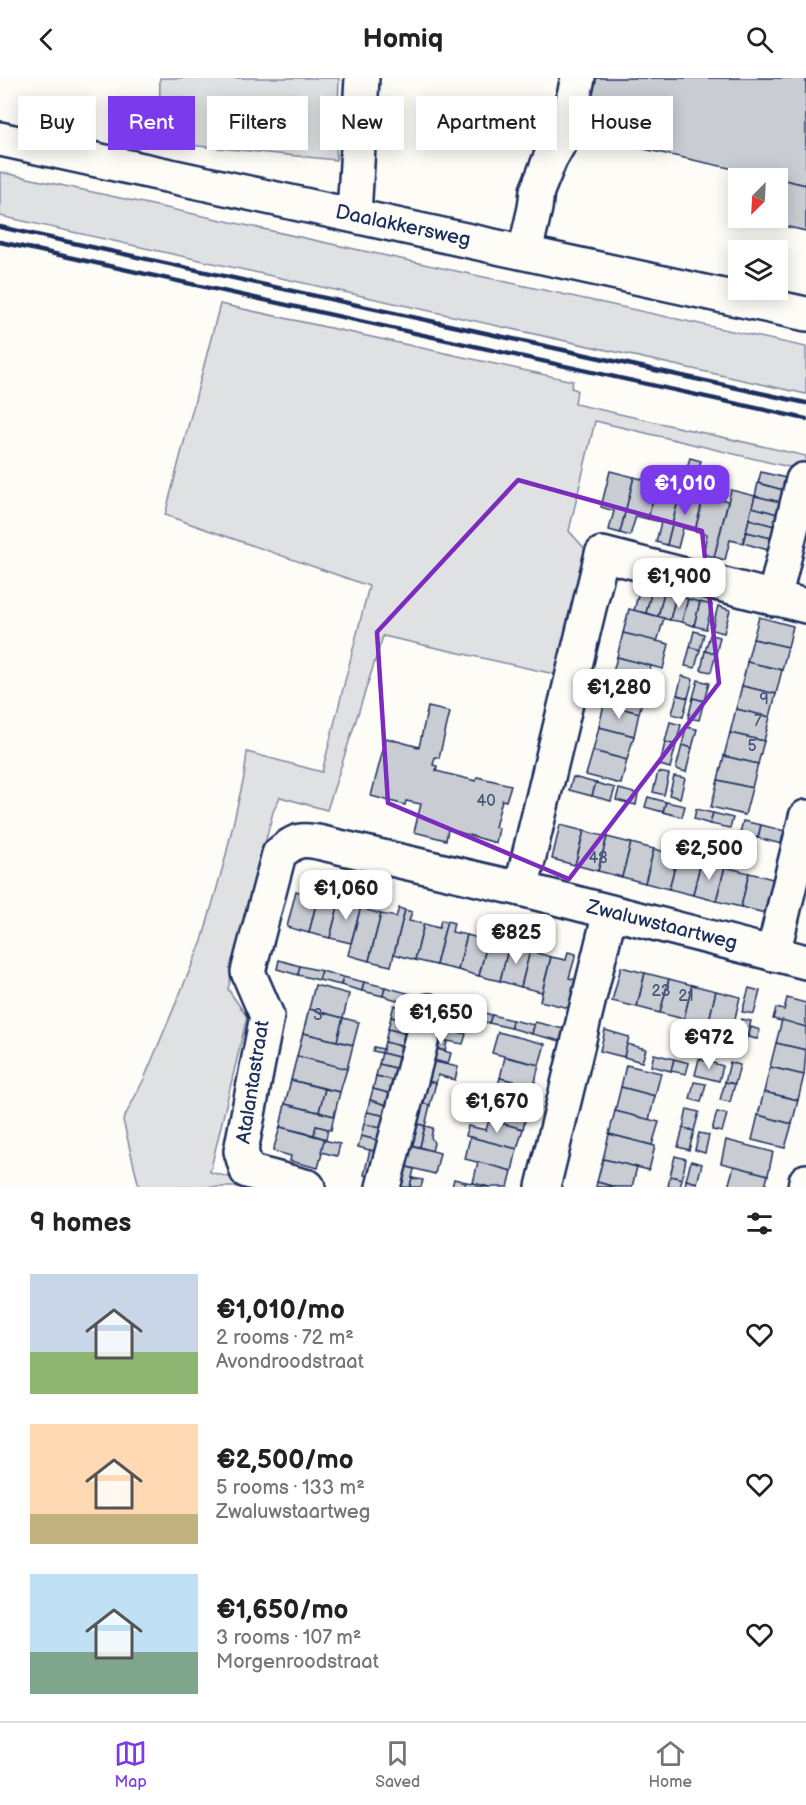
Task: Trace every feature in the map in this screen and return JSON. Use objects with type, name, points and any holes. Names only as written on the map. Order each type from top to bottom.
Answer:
[{"type":"street","points":[[354,215],[362,78]]},
{"type":"street","points":[[525,252],[536,208],[537,191],[550,159],[566,131],[578,78]]},
{"type":"street","name":"Daalakkersweg","points":[[0,140],[806,314]]},
{"type":"street","points":[[774,599],[803,480]]},
{"type":"street","points":[[521,889],[602,554],[806,606]]},
{"type":"street","points":[[773,954],[806,818]]},
{"type":"street","name":"Zwaluwstaartweg","points":[[307,840],[521,889],[806,962]]},
{"type":"street","name":"Atalantastraat","points":[[288,1184],[247,1171],[241,1151],[267,1016],[248,972],[279,854],[291,843],[307,840]]},
{"type":"street","points":[[543,1187],[610,912]]},
{"type":"street","points":[[383,1187],[429,1011]]},
{"type":"street","points":[[805,1187],[806,1181]]},
{"type":"highlighted area","points":[[518,480],[702,531],[719,683],[569,879],[388,803],[377,632]]},
{"type":"shaded area","points":[[160,78],[339,78],[338,96],[320,96],[320,150],[336,150],[336,160],[238,150],[308,150],[308,96],[207,96],[207,147],[195,146],[195,96],[160,96]]},
{"type":"shaded area","points":[[0,172],[806,347],[806,394],[0,216]]},
{"type":"shaded area","points":[[220,304],[573,381],[571,388],[577,390],[575,404],[806,456],[806,471],[595,421],[569,531],[586,550],[559,675],[383,636],[327,810],[280,797],[273,812],[228,989],[247,1017],[210,1172],[266,1187],[139,1187],[123,1120],[144,1079],[202,941],[225,859],[244,777],[247,752],[322,772],[369,586],[165,515]]},
{"type":"building","points":[[593,78],[806,78],[806,185],[788,181],[788,168],[729,168],[648,150],[673,150],[673,96],[589,96]]},
{"type":"building","points":[[788,181],[806,185],[806,231],[788,227]]},
{"type":"building","points":[[690,458],[701,461],[699,467],[694,470],[687,468]]},
{"type":"building","points":[[610,471],[634,477],[620,533],[609,530],[614,511],[601,507]]},
{"type":"building","points":[[761,472],[786,478],[783,490],[758,483]]},
{"type":"building","points":[[634,477],[657,483],[648,519],[636,516],[630,536],[620,533]]},
{"type":"building","points":[[657,483],[681,489],[667,545],[656,542],[661,522],[648,519]]},
{"type":"building","points":[[758,483],[783,490],[780,502],[755,496]]},
{"type":"building","points":[[681,489],[704,495],[695,531],[683,528],[678,548],[667,545]]},
{"type":"building","points":[[731,490],[755,496],[743,543],[730,540],[725,560],[714,557]]},
{"type":"building","points":[[704,495],[728,501],[714,557],[703,554],[707,534],[695,531]]},
{"type":"building","points":[[755,496],[780,502],[777,514],[752,507]]},
{"type":"building","points":[[752,507],[777,514],[774,526],[749,519]]},
{"type":"building","points":[[749,519],[774,526],[771,538],[746,532]]},
{"type":"building","points":[[746,532],[771,538],[768,550],[743,543]]},
{"type":"building","points":[[640,587],[652,590],[646,613],[634,611]]},
{"type":"building","points":[[652,590],[664,593],[658,617],[646,613]]},
{"type":"building","points":[[664,593],[676,596],[670,620],[658,617]]},
{"type":"building","points":[[676,596],[688,599],[682,622],[670,620]]},
{"type":"building","points":[[688,599],[700,602],[694,626],[682,622]]},
{"type":"building","points":[[700,602],[712,605],[706,629],[694,626]]},
{"type":"building","points":[[718,606],[730,610],[724,633],[712,630]]},
{"type":"building","points":[[629,609],[664,618],[657,642],[623,633]]},
{"type":"building","points":[[759,617],[793,626],[788,647],[753,639]]},
{"type":"building","points":[[694,631],[704,634],[700,650],[690,647]]},
{"type":"building","points":[[623,633],[669,644],[663,669],[617,657]]},
{"type":"building","points":[[710,635],[720,637],[716,654],[705,651]]},
{"type":"building","points":[[753,639],[788,647],[782,670],[747,662]]},
{"type":"building","points":[[690,647],[700,650],[695,668],[685,666]]},
{"type":"building","points":[[705,651],[716,654],[711,672],[701,670]]},
{"type":"building","points":[[617,657],[651,666],[645,689],[611,680]]},
{"type":"building","points":[[747,662],[782,670],[776,694],[742,686]]},
{"type":"building","points":[[682,676],[693,679],[688,698],[677,695]]},
{"type":"building","points":[[611,680],[645,689],[639,713],[604,704]]},
{"type":"building","points":[[698,680],[709,683],[704,701],[693,698]]},
{"type":"building","points":[[742,686],[776,694],[770,717],[736,709]]},
{"type":"building","points":[[677,695],[688,698],[683,717],[672,714]]},
{"type":"building","points":[[693,698],[704,701],[699,720],[688,718]]},
{"type":"building","points":[[604,704],[639,713],[634,736],[599,727]]},
{"type":"building","points":[[428,707],[450,712],[439,758],[435,757],[433,765],[437,766],[436,771],[476,781],[477,777],[511,785],[506,801],[502,800],[495,827],[499,828],[496,843],[448,829],[446,840],[414,832],[421,804],[406,801],[405,805],[371,796],[386,738],[419,747]]},
{"type":"building","points":[[736,709],[770,717],[764,741],[730,733]]},
{"type":"building","points":[[670,722],[681,725],[676,745],[665,742]]},
{"type":"building","points":[[599,727],[634,736],[627,760],[593,751]]},
{"type":"building","points":[[686,727],[697,729],[692,748],[682,745]]},
{"type":"building","points":[[730,733],[764,741],[758,764],[724,756]]},
{"type":"building","points":[[665,742],[676,745],[670,768],[660,765]]},
{"type":"building","points":[[682,745],[692,748],[686,772],[676,769]]},
{"type":"building","points":[[593,751],[627,760],[621,784],[586,775]]},
{"type":"building","points":[[724,756],[758,764],[752,788],[718,780]]},
{"type":"building","points":[[658,772],[669,774],[664,795],[653,792]]},
{"type":"building","points":[[674,776],[685,778],[680,798],[669,795]]},
{"type":"building","points":[[573,777],[596,783],[592,796],[569,790]]},
{"type":"building","points":[[718,780],[752,788],[745,815],[711,807]]},
{"type":"building","points":[[596,783],[615,788],[611,801],[592,796]]},
{"type":"building","points":[[619,789],[638,794],[636,805],[616,800]]},
{"type":"building","points":[[648,797],[666,802],[663,812],[645,807]]},
{"type":"building","points":[[666,802],[685,806],[682,817],[663,812]]},
{"type":"building","points":[[696,809],[713,813],[710,824],[694,819]]},
{"type":"building","points":[[713,813],[733,818],[730,828],[710,824]]},
{"type":"building","points":[[743,821],[761,825],[758,838],[740,833]]},
{"type":"building","points":[[560,825],[584,831],[575,865],[552,859]]},
{"type":"building","points":[[761,825],[785,831],[782,844],[758,838]]},
{"type":"building","points":[[584,831],[607,837],[598,871],[575,865]]},
{"type":"building","points":[[607,837],[631,843],[622,877],[598,871]]},
{"type":"building","points":[[631,843],[654,849],[645,883],[622,877]]},
{"type":"building","points":[[654,849],[678,855],[669,889],[645,883]]},
{"type":"building","points":[[678,855],[701,861],[693,895],[669,889]]},
{"type":"building","points":[[701,861],[725,867],[716,901],[693,895]]},
{"type":"building","points":[[725,867],[749,873],[741,907],[716,901]]},
{"type":"building","points":[[749,873],[773,879],[765,913],[741,907]]},
{"type":"building","points":[[314,887],[320,888],[309,933],[287,927],[296,891],[312,896]]},
{"type":"building","points":[[320,888],[327,890],[324,899],[339,903],[330,938],[309,933]]},
{"type":"building","points":[[356,898],[363,899],[351,943],[330,938],[339,903],[354,906]]},
{"type":"building","points":[[363,899],[369,901],[367,910],[381,914],[369,961],[348,955]]},
{"type":"building","points":[[399,908],[405,910],[391,966],[369,961],[381,914],[396,917]]},
{"type":"building","points":[[405,910],[412,912],[409,921],[424,924],[415,960],[394,954]]},
{"type":"building","points":[[441,920],[447,921],[436,965],[415,960],[424,924],[439,928]]},
{"type":"building","points":[[447,921],[454,923],[452,932],[467,935],[458,970],[436,965]]},
{"type":"building","points":[[483,930],[490,932],[479,976],[458,970],[467,935],[482,939]]},
{"type":"building","points":[[490,932],[496,934],[494,942],[509,946],[500,981],[479,976]]},
{"type":"building","points":[[526,941],[532,943],[521,987],[500,981],[509,946],[524,950]]},
{"type":"building","points":[[532,943],[539,944],[537,953],[551,957],[542,992],[521,987]]},
{"type":"building","points":[[568,952],[576,954],[569,978],[576,980],[569,1008],[540,1001],[551,957],[566,960]]},
{"type":"building","points":[[279,960],[300,966],[298,975],[277,969]]},
{"type":"building","points":[[300,966],[322,971],[319,980],[298,975]]},
{"type":"building","points":[[621,967],[645,973],[637,1007],[612,1001]]},
{"type":"building","points":[[322,971],[343,977],[341,985],[319,980]]},
{"type":"building","points":[[645,973],[669,979],[660,1013],[637,1007]]},
{"type":"building","points":[[343,977],[364,982],[362,991],[341,985]]},
{"type":"building","points":[[669,979],[692,985],[684,1019],[660,1013]]},
{"type":"building","points":[[364,982],[385,987],[383,996],[362,991]]},
{"type":"building","points":[[315,985],[349,994],[343,1018],[309,1009]]},
{"type":"building","points":[[692,985],[716,991],[708,1025],[684,1019]]},
{"type":"building","points":[[385,987],[407,993],[404,1002],[383,996]]},
{"type":"building","points":[[749,988],[760,991],[754,1014],[742,1012]]},
{"type":"building","points":[[716,991],[740,997],[732,1031],[708,1025]]},
{"type":"building","points":[[407,993],[428,999],[426,1007],[404,1002]]},
{"type":"building","points":[[787,998],[806,1003],[806,1027],[773,1019],[776,1008],[784,1010]]},
{"type":"building","points":[[449,1004],[470,1009],[468,1018],[447,1012]]},
{"type":"building","points":[[394,1005],[417,1011],[414,1023],[391,1017]]},
{"type":"building","points":[[309,1009],[343,1018],[337,1041],[303,1033]]},
{"type":"building","points":[[470,1009],[492,1015],[489,1023],[468,1018]]},
{"type":"building","points":[[492,1015],[512,1020],[511,1028],[489,1023]]},
{"type":"building","points":[[391,1017],[414,1023],[411,1035],[388,1029]]},
{"type":"building","points":[[343,1018],[359,1022],[353,1045],[337,1041]]},
{"type":"building","points":[[741,1019],[751,1021],[747,1036],[737,1033]]},
{"type":"building","points":[[512,1020],[534,1025],[532,1034],[511,1028]]},
{"type":"building","points":[[782,1020],[806,1027],[806,1050],[776,1043]]},
{"type":"building","points":[[535,1022],[564,1029],[561,1041],[532,1034]]},
{"type":"building","points":[[751,1027],[760,1030],[757,1039],[748,1037]]},
{"type":"building","points":[[388,1029],[411,1035],[408,1048],[385,1042]]},
{"type":"building","points":[[450,1030],[466,1034],[463,1044],[437,1039],[439,1031],[449,1034]]},
{"type":"building","points":[[605,1030],[629,1037],[624,1057],[600,1051]]},
{"type":"building","points":[[498,1032],[545,1044],[539,1065],[492,1053]]},
{"type":"building","points":[[303,1033],[353,1045],[347,1069],[297,1056]]},
{"type":"building","points":[[737,1033],[747,1036],[742,1055],[732,1052]]},
{"type":"building","points":[[437,1039],[447,1041],[445,1051],[435,1048]]},
{"type":"building","points":[[385,1042],[408,1048],[406,1059],[382,1053]]},
{"type":"building","points":[[776,1043],[806,1050],[804,1075],[770,1067]]},
{"type":"building","points":[[627,1044],[646,1049],[642,1062],[624,1057]]},
{"type":"building","points":[[374,1047],[383,1049],[382,1053],[373,1051]]},
{"type":"building","points":[[434,1048],[451,1053],[448,1064],[431,1059]]},
{"type":"building","points":[[382,1053],[406,1059],[403,1070],[379,1064]]},
{"type":"building","points":[[654,1054],[674,1059],[671,1071],[651,1066]]},
{"type":"building","points":[[297,1056],[347,1069],[340,1092],[291,1080]]},
{"type":"building","points":[[505,1057],[539,1065],[534,1086],[500,1078]]},
{"type":"building","points":[[674,1059],[689,1063],[686,1074],[671,1071]]},
{"type":"building","points":[[699,1059],[723,1066],[719,1081],[695,1075]]},
{"type":"building","points":[[431,1061],[458,1067],[455,1080],[438,1075],[436,1083],[426,1081]]},
{"type":"building","points":[[730,1062],[740,1065],[735,1084],[725,1082]]},
{"type":"building","points":[[379,1064],[403,1070],[400,1082],[376,1076]]},
{"type":"building","points":[[626,1065],[661,1073],[655,1096],[621,1087]]},
{"type":"building","points":[[770,1067],[804,1075],[798,1100],[764,1092]]},
{"type":"building","points":[[376,1076],[400,1082],[396,1095],[373,1089]]},
{"type":"building","points":[[500,1078],[534,1086],[528,1107],[494,1099]]},
{"type":"building","points":[[291,1080],[325,1089],[319,1112],[285,1104]]},
{"type":"building","points":[[426,1081],[436,1083],[430,1105],[420,1103]]},
{"type":"building","points":[[694,1082],[706,1084],[701,1102],[690,1099]]},
{"type":"building","points":[[725,1082],[735,1084],[730,1102],[720,1100]]},
{"type":"building","points":[[621,1087],[655,1096],[649,1120],[615,1111]]},
{"type":"building","points":[[325,1089],[340,1092],[334,1116],[319,1112]]},
{"type":"building","points":[[373,1089],[396,1095],[393,1107],[370,1100]]},
{"type":"building","points":[[764,1092],[798,1100],[792,1124],[758,1115]]},
{"type":"building","points":[[483,1096],[528,1107],[523,1129],[470,1115],[472,1107],[480,1108]]},
{"type":"building","points":[[370,1100],[393,1107],[391,1117],[367,1112]]},
{"type":"building","points":[[420,1103],[430,1105],[425,1126],[415,1123]]},
{"type":"building","points":[[285,1104],[334,1116],[331,1130],[316,1126],[314,1135],[280,1127]]},
{"type":"building","points":[[687,1109],[699,1112],[694,1131],[683,1128]]},
{"type":"building","points":[[615,1111],[659,1122],[652,1145],[609,1134]]},
{"type":"building","points":[[367,1112],[391,1117],[387,1130],[364,1124]]},
{"type":"building","points":[[717,1112],[727,1114],[722,1132],[712,1130]]},
{"type":"building","points":[[758,1115],[792,1124],[785,1148],[752,1140]]},
{"type":"building","points":[[489,1120],[523,1129],[517,1149],[466,1136],[468,1126],[486,1130]]},
{"type":"building","points":[[415,1123],[425,1126],[420,1147],[410,1145]]},
{"type":"building","points":[[364,1124],[387,1130],[384,1142],[361,1136]]},
{"type":"building","points":[[316,1126],[328,1129],[326,1139],[314,1135]]},
{"type":"building","points":[[425,1126],[433,1128],[432,1151],[420,1147]]},
{"type":"building","points":[[280,1127],[326,1139],[318,1168],[290,1161],[291,1156],[273,1151]]},
{"type":"building","points":[[683,1128],[694,1131],[689,1150],[678,1147]]},
{"type":"building","points":[[699,1133],[709,1135],[705,1153],[695,1150]]},
{"type":"building","points":[[609,1134],[655,1146],[649,1170],[603,1159]]},
{"type":"building","points":[[361,1136],[384,1142],[381,1153],[358,1147]]},
{"type":"building","points":[[470,1137],[517,1149],[512,1171],[465,1159]]},
{"type":"building","points":[[324,1140],[340,1144],[337,1156],[321,1152]]},
{"type":"building","points":[[726,1140],[773,1152],[768,1175],[721,1163]]},
{"type":"building","points":[[410,1145],[440,1153],[435,1174],[404,1166]]},
{"type":"building","points":[[370,1150],[381,1153],[375,1178],[364,1175]]},
{"type":"building","points":[[675,1156],[686,1159],[682,1179],[670,1176]]},
{"type":"building","points":[[603,1159],[637,1167],[632,1187],[615,1187],[597,1182]]},
{"type":"building","points":[[691,1161],[702,1164],[697,1183],[686,1180]]},
{"type":"building","points":[[478,1162],[512,1171],[508,1187],[489,1187],[473,1183]]},
{"type":"building","points":[[404,1166],[414,1169],[410,1187],[399,1187]]},
{"type":"building","points":[[734,1166],[768,1175],[765,1187],[728,1187]]},
{"type":"building","points":[[670,1176],[682,1179],[680,1187],[668,1187]]},
{"type":"building","points":[[412,1178],[423,1180],[421,1187],[410,1187]]},
{"type":"building","points":[[454,1179],[466,1182],[464,1187],[452,1187]]},
{"type":"building","points":[[686,1180],[697,1183],[696,1187],[685,1187]]},
{"type":"building","points":[[466,1182],[473,1183],[489,1187],[464,1187]]},
{"type":"building","points":[[597,1182],[615,1187],[596,1187]]},
{"type":"railway","points":[[0,227],[806,403]]},
{"type":"railway","points":[[0,242],[806,419]]}]
